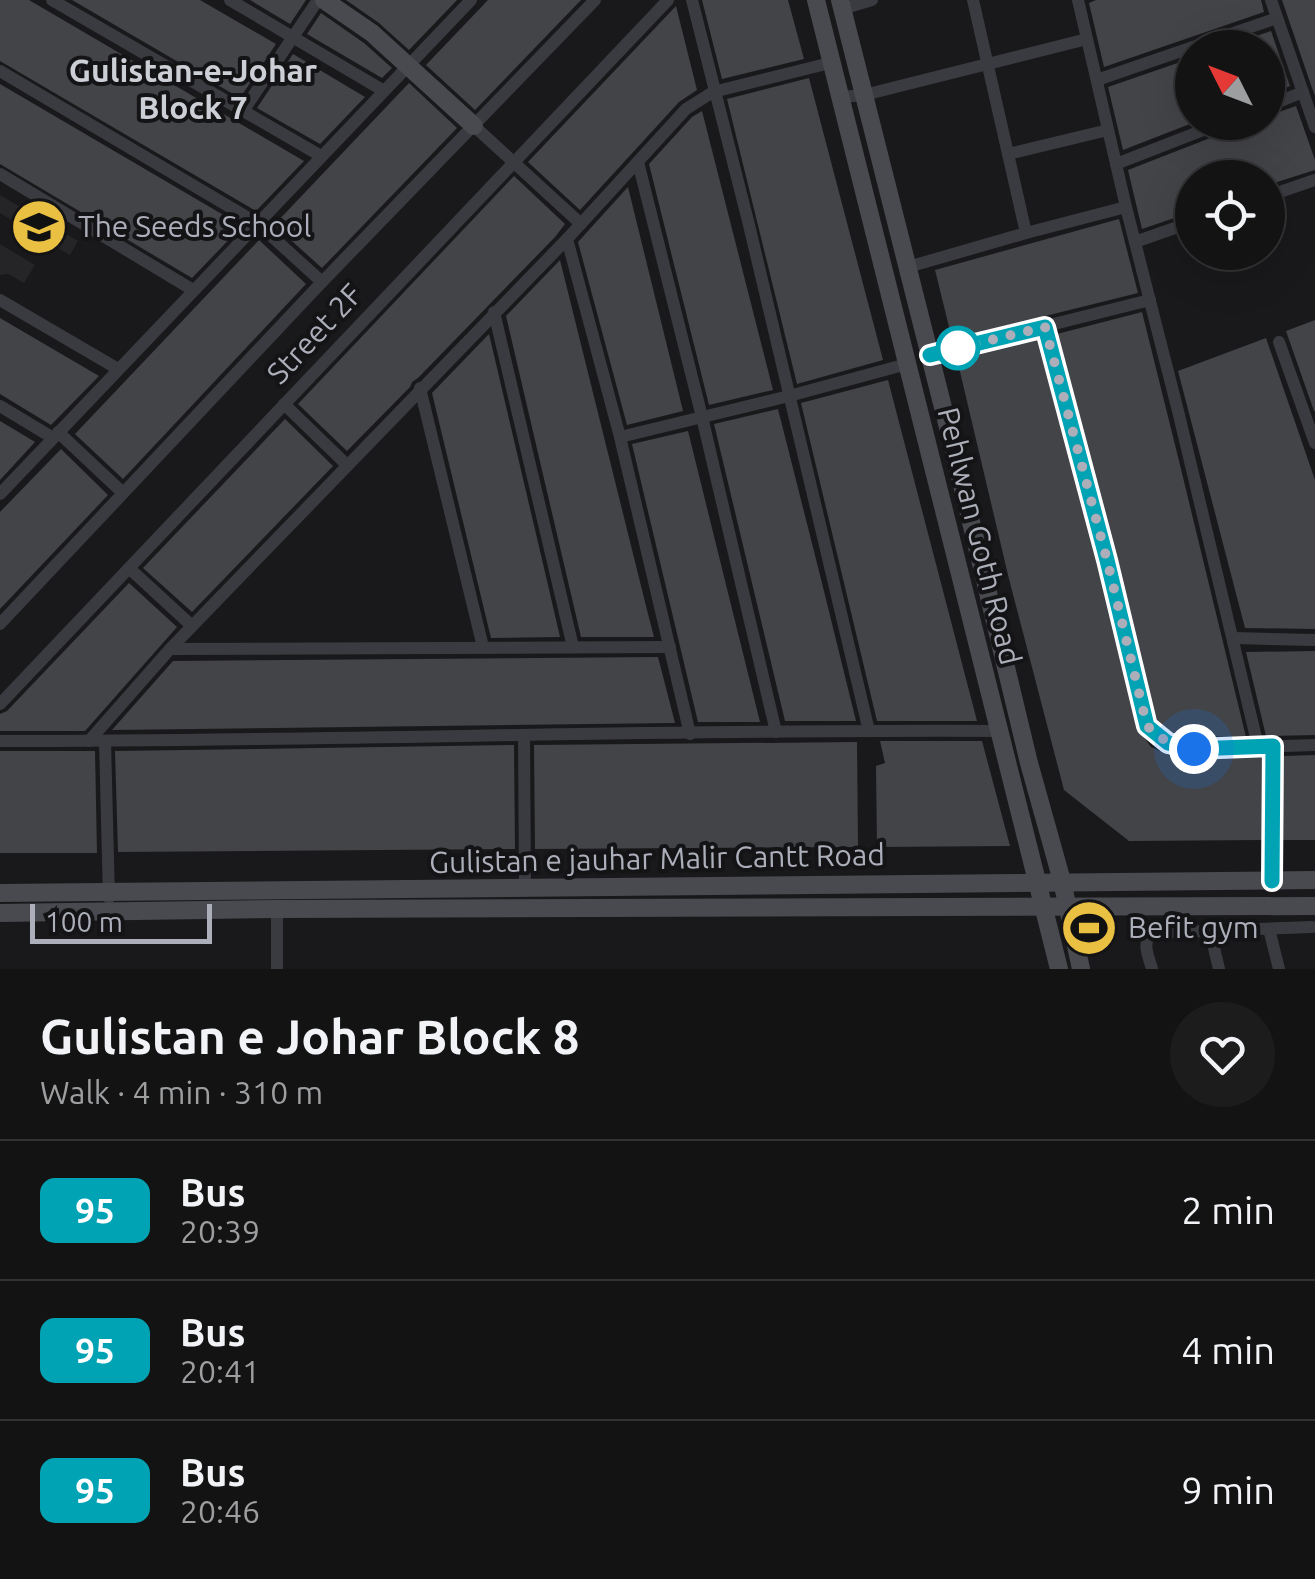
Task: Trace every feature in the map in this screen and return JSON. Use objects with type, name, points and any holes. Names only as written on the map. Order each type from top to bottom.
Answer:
[{"type":"main road","points":[[321,0],[372,33],[474,126]]},
{"type":"main road","name":"Pehlwan Goth Road","points":[[816,0],[1059,969]]},
{"type":"main road","name":"Pehlwan Goth Road","points":[[841,4],[1062,881],[1080,969]]},
{"type":"main road","name":"Gulistan e jauhar Malir Cantt Road","points":[[0,914],[110,902],[524,888],[1315,880]]},
{"type":"main road","name":"Gulistan e jauhar Malir Cantt Road","points":[[0,893],[277,909],[1310,906]]},
{"type":"street","points":[[52,0],[322,156]]},
{"type":"street","points":[[230,0],[384,91]]},
{"type":"street","points":[[243,111],[292,35],[321,0]]},
{"type":"street","points":[[0,494],[472,0]]},
{"type":"street","points":[[0,624],[595,0]]},
{"type":"street","name":"Street 2F","points":[[0,704],[668,0]]},
{"type":"street","points":[[692,0],[869,730]]},
{"type":"street","points":[[841,4],[872,0]]},
{"type":"street","points":[[972,0],[1026,232]]},
{"type":"street","points":[[1078,0],[1233,638],[1266,746],[1272,881]]},
{"type":"street","points":[[1271,0],[1315,127]]},
{"type":"street","points":[[1097,80],[1277,18]]},
{"type":"street","points":[[841,97],[864,95],[1088,39]]},
{"type":"street","points":[[89,741],[170,649],[581,224],[686,109],[713,92],[830,63]]},
{"type":"street","points":[[0,71],[256,223],[322,282]]},
{"type":"street","points":[[1285,99],[1303,92]]},
{"type":"street","points":[[474,126],[581,224]]},
{"type":"street","points":[[1008,154],[1108,130]]},
{"type":"street","points":[[1116,164],[1178,140]]},
{"type":"street","points":[[638,162],[776,732]]},
{"type":"street","points":[[0,174],[193,290]]},
{"type":"street","points":[[1285,190],[1315,180]]},
{"type":"street","points":[[908,267],[1126,207]]},
{"type":"street","points":[[1135,242],[1175,228]]},
{"type":"street","points":[[566,239],[620,437],[690,734]]},
{"type":"street","points":[[0,300],[118,368]]},
{"type":"street","points":[[930,355],[1150,300]]},
{"type":"street","points":[[494,312],[573,647]]},
{"type":"street","points":[[1045,327],[1147,726],[1168,743],[1194,749],[1315,744]]},
{"type":"street","points":[[1279,342],[1315,443]]},
{"type":"street","points":[[620,437],[907,364]]},
{"type":"street","points":[[420,388],[483,647]]},
{"type":"street","points":[[284,404],[347,465]]},
{"type":"street","points":[[0,406],[55,435],[124,494]]},
{"type":"street","points":[[129,568],[192,626]]},
{"type":"street","points":[[1233,638],[1315,640]]},
{"type":"street","points":[[170,649],[670,646]]},
{"type":"street","points":[[0,740],[1000,731]]},
{"type":"street","points":[[524,736],[524,888]]},
{"type":"street","points":[[105,741],[110,902]]},
{"type":"street","points":[[1152,969],[1146,944],[1152,934],[1269,929],[1313,933],[1310,906]]},
{"type":"street","points":[[277,909],[277,969]]},
{"type":"street","points":[[1269,929],[1279,969]]},
{"type":"street","points":[[1210,931],[1219,969]]},
{"type":"shaded area","name":"The Seeds School","points":[[0,195],[78,241],[70,255],[0,213]]},
{"type":"shaded area","name":"The Seeds School","points":[[0,244],[35,265],[24,283],[8,274],[0,275]]},
{"type":"building","points":[[0,0],[29,0],[304,161],[256,211],[0,61]]},
{"type":"building","points":[[72,0],[200,0],[276,44],[240,98]]},
{"type":"building","points":[[250,0],[306,0],[290,24]]},
{"type":"building","points":[[346,0],[457,0],[409,50]]},
{"type":"building","points":[[488,0],[581,0],[475,110],[426,65]]},
{"type":"building","points":[[702,0],[788,0],[804,59],[722,79]]},
{"type":"building","points":[[1261,0],[1264,12],[1212,30],[1175,30],[1175,43],[1104,67],[1089,3]]},
{"type":"building","points":[[1282,0],[1315,0],[1315,96],[1312,88]]},
{"type":"building","points":[[676,6],[697,90],[679,102],[580,210],[528,162]]},
{"type":"building","points":[[321,13],[392,68],[382,78],[307,34]]},
{"type":"building","points":[[293,54],[365,97],[320,144],[257,108]]},
{"type":"building","points":[[1175,64],[1175,130],[1123,150],[1108,87]]},
{"type":"building","points":[[809,78],[883,360],[797,384],[727,99]]},
{"type":"building","points":[[409,83],[457,128],[322,268],[274,225]]},
{"type":"building","points":[[0,84],[242,226],[192,278],[0,164]]},
{"type":"building","points":[[1296,106],[1315,170],[1285,180],[1285,160],[1175,160],[1175,218],[1142,229],[1128,170],[1205,140],[1285,140],[1285,110]]},
{"type":"building","points":[[702,111],[773,390],[709,405],[649,164]]},
{"type":"building","points":[[514,176],[565,224],[347,451],[298,404]]},
{"type":"building","points":[[628,187],[683,411],[627,425],[578,242]]},
{"type":"building","points":[[1119,219],[1138,293],[952,339],[935,270]]},
{"type":"building","points":[[259,240],[306,284],[123,479],[75,434]]},
{"type":"building","points":[[560,260],[654,637],[581,637],[506,316]]},
{"type":"building","points":[[1142,312],[1246,737],[1181,736],[1172,734],[1156,720],[1057,334]]},
{"type":"building","points":[[0,318],[99,376],[51,425],[0,394]]},
{"type":"building","points":[[1315,320],[1315,411],[1314,411],[1286,331]]},
{"type":"building","points":[[489,334],[560,637],[491,638],[432,393]]},
{"type":"building","points":[[1266,338],[1315,480],[1315,629],[1245,628],[1178,371]]},
{"type":"building","points":[[1038,339],[1138,729],[1151,747],[1175,758],[1263,757],[1262,840],[1129,841],[1064,790],[957,359]]},
{"type":"building","points":[[888,380],[977,721],[877,721],[801,403]]},
{"type":"building","points":[[778,409],[856,721],[785,721],[714,424]]},
{"type":"building","points":[[285,419],[333,466],[192,612],[143,568]]},
{"type":"building","points":[[0,421],[35,442],[0,480]]},
{"type":"building","points":[[688,431],[760,722],[698,722],[632,444]]},
{"type":"building","points":[[61,449],[108,495],[0,609],[0,512]]},
{"type":"building","points":[[129,583],[177,627],[85,731],[0,731],[0,714]]},
{"type":"building","points":[[1315,651],[1315,735],[1266,736],[1246,652]]},
{"type":"building","points":[[658,657],[675,723],[112,730],[173,661]]},
{"type":"building","points":[[880,741],[982,741],[1010,846],[877,847],[876,766],[885,763]]},
{"type":"building","points":[[857,742],[858,847],[535,849],[534,745]]},
{"type":"building","points":[[514,745],[515,849],[118,852],[115,751]]},
{"type":"building","points":[[0,751],[95,751],[97,853],[0,853]]},
{"type":"building","points":[[1315,755],[1315,840],[1282,840],[1283,756]]},
{"type":"bus line","name":"95","points":[[930,355],[1045,327],[1147,726],[1168,743],[1194,749],[1273,746],[1272,881]]},
{"type":"place","name":"The Seeds School","points":[[39,227]]},
{"type":"place","name":"Befit gym","points":[[1089,928]]},
{"type":"district","name":"Gulistan-e-Johar Block 7","points":[[193,90]]},
{"type":"route","points":[[958,348],[1045,327],[1147,726],[1168,743],[1194,749]]}]
